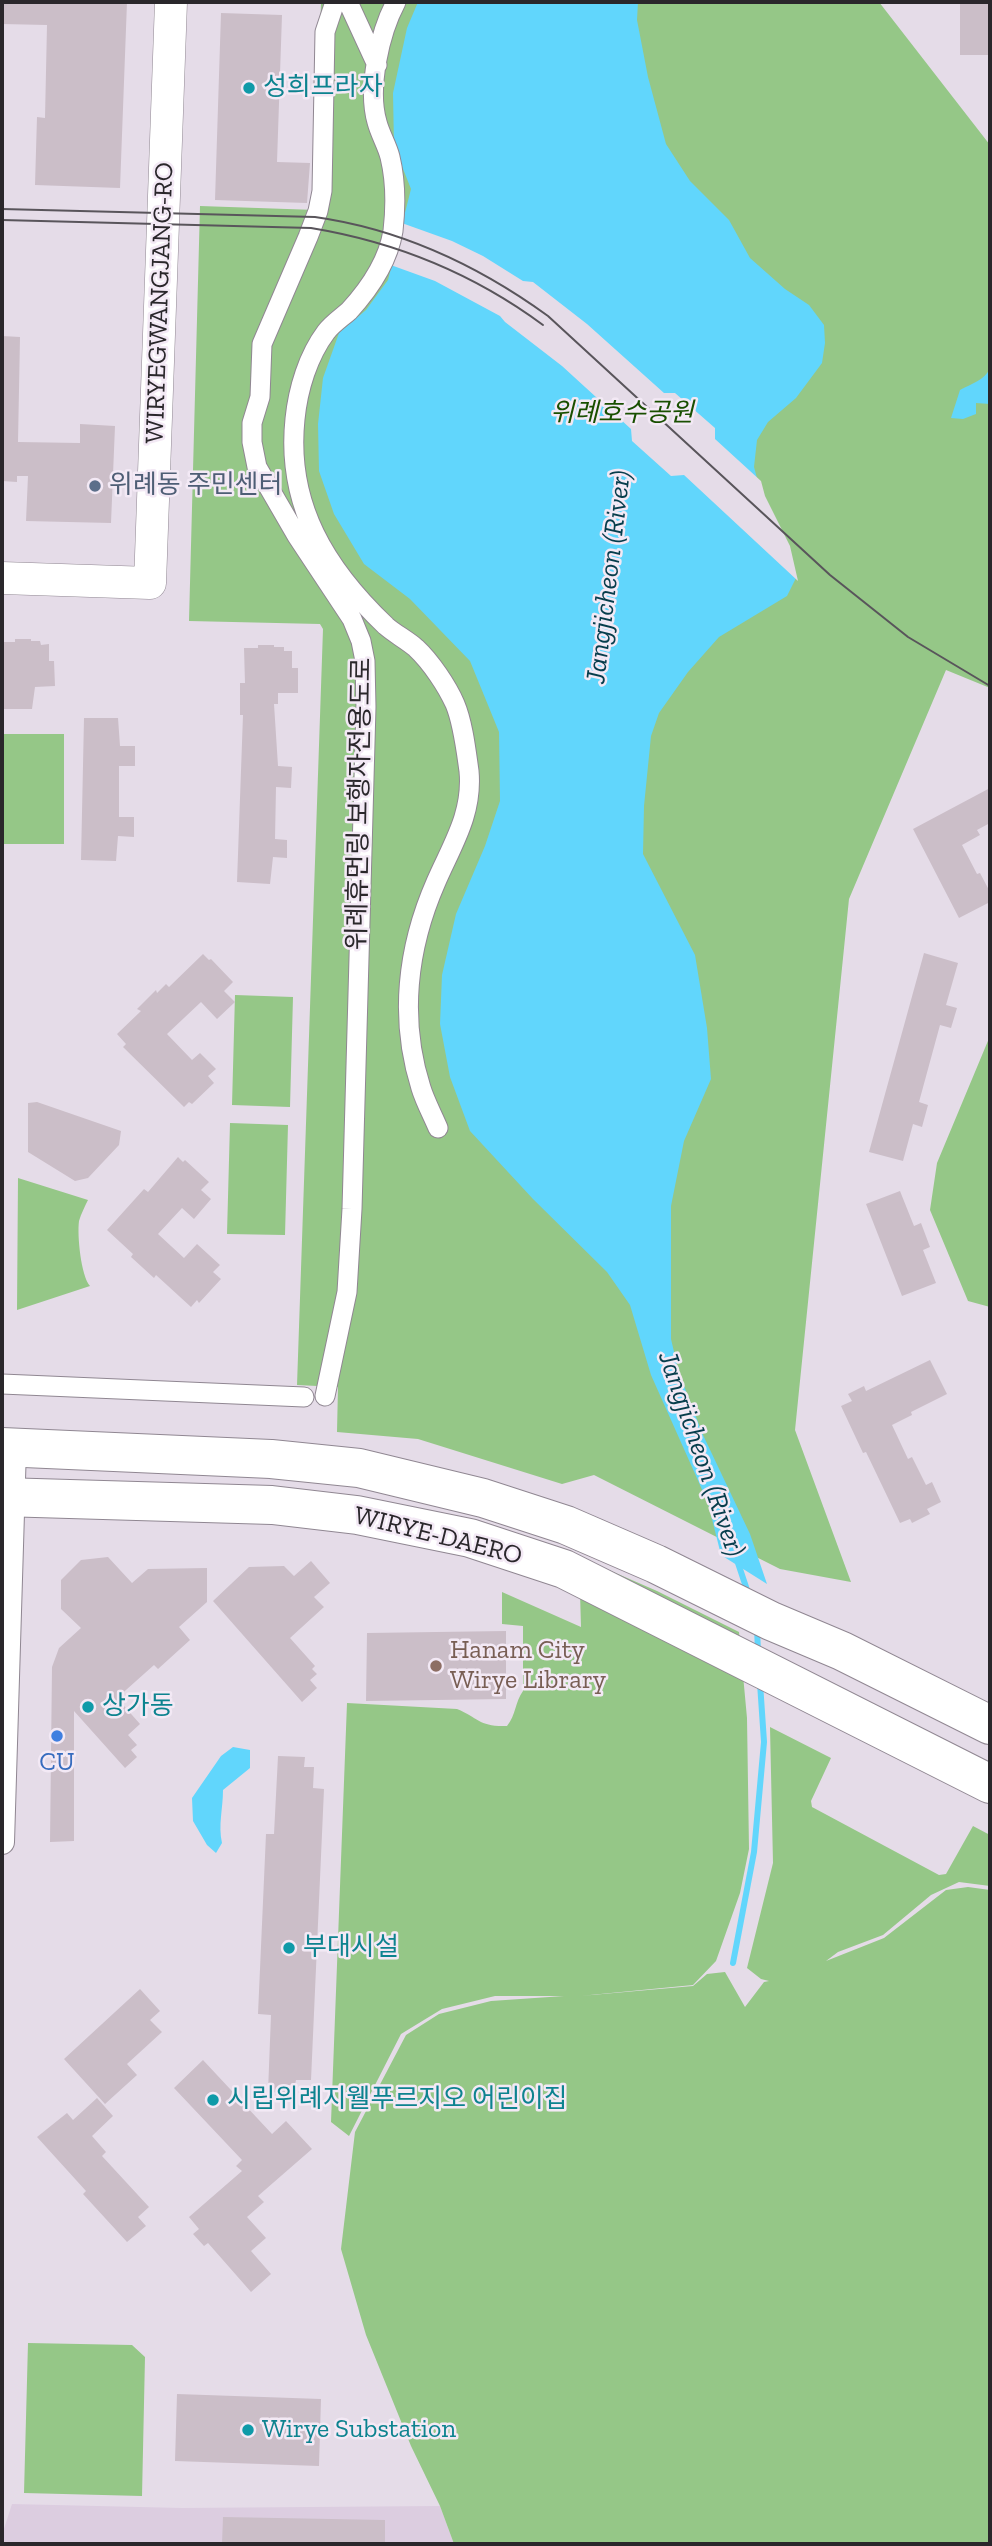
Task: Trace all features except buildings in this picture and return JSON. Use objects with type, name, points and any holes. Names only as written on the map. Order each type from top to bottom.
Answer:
[{"type":"main road","name":"WIRYE-DAERO","points":[[8,1447],[271,1458],[359,1468],[483,1497],[566,1525],[656,1564],[771,1621],[842,1651],[990,1725]]},
{"type":"main road","name":"WIRYE-DAERO","points":[[7,1497],[272,1505],[341,1512],[470,1538],[564,1569],[990,1784]]},
{"type":"street","name":"WIRYEGWANGJANG-RO","points":[[2,578],[150,583],[171,2]]},
{"type":"street","name":"위례휴먼링 보행자전용도로","points":[[325,1396],[347,1292],[352,1209],[365,661],[361,640],[352,619],[297,536],[257,467],[251,433],[260,397],[262,344],[308,237],[322,191],[325,32],[335,2]]},
{"type":"street","points":[[348,2],[377,65]]},
{"type":"street","name":"위례휴먼링 보행자전용도로","points":[[396,2],[379,49],[373,97],[376,120],[390,156],[397,199],[391,242],[379,273],[350,309],[328,330],[313,353],[300,388],[294,441],[301,495],[309,524],[321,548],[333,568],[361,601],[390,629],[418,649],[438,676],[455,705],[465,746],[469,775],[467,809],[459,835],[436,881],[418,929],[408,980],[411,1046],[421,1088],[438,1128]]},
{"type":"street","points":[[2,1384],[304,1397]]},
{"type":"street","points":[[2,1842],[8,1447]]},
{"type":"shaded area","points":[[12,2504],[182,2508],[440,2506],[454,2544],[2,2544],[2,2535]]},
{"type":"green space","name":"위례호수공원","points":[[321,2],[879,2],[990,145],[990,688],[946,670],[849,899],[795,1430],[851,1582],[780,1569],[594,1475],[562,1484],[418,1439],[337,1432],[338,1387],[297,1385],[323,629],[320,624],[189,621],[200,206],[316,210]]},
{"type":"green space","points":[[2,734],[64,734],[64,844],[2,844]]},
{"type":"green space","points":[[235,995],[293,997],[290,1107],[232,1105]]},
{"type":"green space","points":[[990,1036],[990,1307],[968,1301],[930,1210],[937,1163]]},
{"type":"green space","points":[[230,1123],[288,1125],[285,1235],[227,1234]]},
{"type":"green space","points":[[18,1178],[88,1200],[79,1221],[79,1236],[82,1265],[90,1286],[17,1310]]},
{"type":"green space","points":[[579,1557],[657,1591],[739,1632],[747,1718],[749,1849],[740,1893],[716,1961],[693,1985],[580,1996],[693,1986],[707,1974],[725,1972],[745,2007],[764,1982],[769,1981],[761,1979],[747,1968],[773,1863],[770,1727],[831,1758],[811,1801],[812,1807],[939,1875],[946,1874],[973,1826],[990,1835],[990,1886],[959,1882],[931,1895],[883,1935],[838,1952],[826,1961],[884,1938],[946,1890],[968,1887],[990,1890],[990,2544],[454,2544],[440,2506],[411,2446],[366,2335],[341,2249],[355,2132],[406,2035],[439,2014],[491,2001],[564,1996],[495,1996],[442,2009],[401,2034],[349,2136],[331,2122],[347,1703],[457,1709],[485,1723],[507,1726],[523,1691],[523,1626],[502,1624],[502,1592],[581,1627]]},
{"type":"green space","points":[[28,2343],[132,2345],[145,2357],[142,2496],[24,2493]]},
{"type":"water","points":[[418,2],[638,2],[637,20],[648,77],[666,144],[690,181],[729,220],[750,258],[785,289],[809,305],[824,325],[822,363],[796,398],[768,422],[757,440],[754,467],[762,497],[796,578],[787,596],[719,637],[688,672],[659,713],[651,736],[644,806],[643,854],[695,955],[707,1028],[711,1079],[684,1141],[671,1206],[671,1339],[679,1373],[703,1435],[750,1534],[767,1584],[721,1555],[708,1503],[651,1375],[630,1305],[607,1272],[533,1199],[470,1131],[450,1077],[440,1024],[442,975],[456,914],[485,846],[500,801],[499,732],[470,661],[410,599],[364,564],[334,514],[319,471],[318,424],[323,378],[339,333],[366,310],[388,280],[411,189],[394,146],[393,93],[407,28]]},
{"type":"water","points":[[990,368],[990,404],[976,403],[976,414],[963,419],[951,418],[960,390],[981,379]]},
{"type":"water","points":[[233,1747],[250,1750],[250,1768],[223,1790],[222,1843],[216,1853],[207,1845],[193,1821],[192,1798],[221,1756]]},
{"type":"pier","points":[[399,222],[452,241],[483,256],[523,281],[533,282],[587,324],[664,393],[675,393],[715,428],[715,439],[761,481],[765,496],[790,546],[798,581],[684,475],[671,476],[632,441],[631,429],[562,366],[500,316],[435,281],[388,264]]},
{"type":"waterway","name":"Jangjicheon (River)","points":[[737,1560],[748,1593]]},
{"type":"waterway","name":"Jangjicheon (River)","points":[[757,1628],[758,1652]]},
{"type":"waterway","name":"Jangjicheon (River)","points":[[733,1963],[754,1852],[764,1742],[760,1683]]},
{"type":"tram line","points":[[2,209],[315,217],[378,230],[438,252],[494,281],[548,316],[830,575],[908,637],[990,686]]},
{"type":"tram line","points":[[2,220],[311,228],[343,234],[404,251],[462,276],[490,290],[543,325]]},
{"type":"place","name":"성희프라자","points":[[249,88]]},
{"type":"place","name":"위례동 주민센터","points":[[95,486]]},
{"type":"place","name":"Hanam City Wirye Library","points":[[436,1666]]},
{"type":"place","name":"상가동","points":[[88,1707]]},
{"type":"place","name":"CU","points":[[57,1736]]},
{"type":"place","name":"부대시설","points":[[289,1948]]},
{"type":"place","name":"시립위례지웰푸르지오 어린이집","points":[[213,2100]]},
{"type":"place","name":"Wirye Substation","points":[[248,2430]]}]
